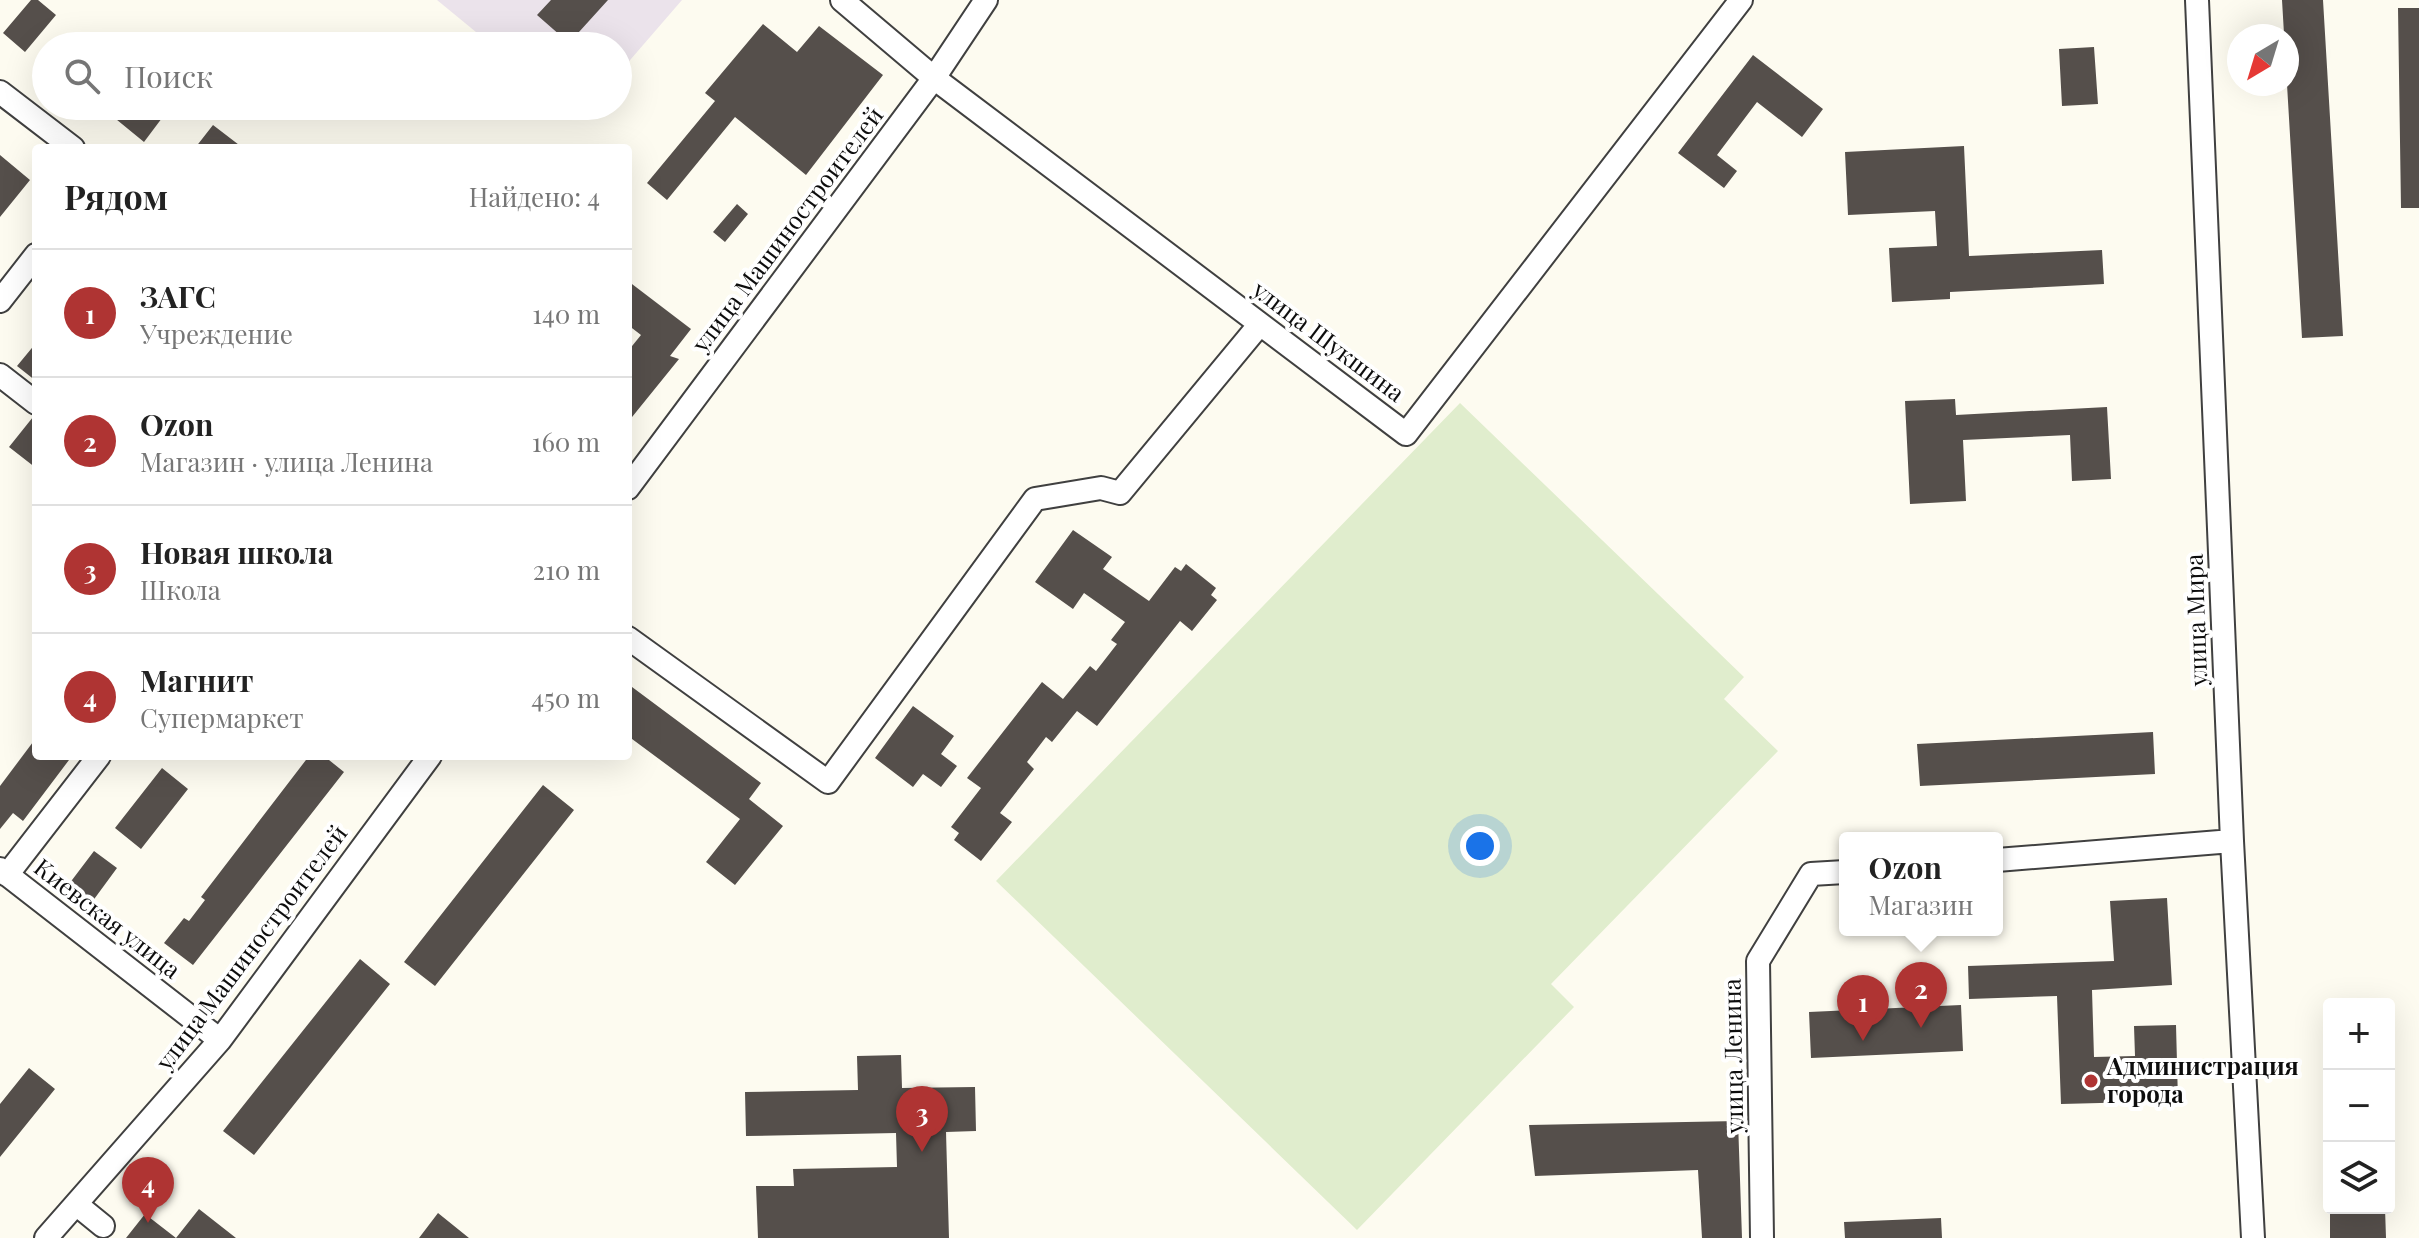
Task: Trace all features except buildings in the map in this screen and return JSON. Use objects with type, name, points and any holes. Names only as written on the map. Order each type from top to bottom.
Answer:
[{"type":"street","name":"улица Шукшина","points":[[842,0],[934,78],[1406,434],[1741,0]]},
{"type":"street","name":"улица Машиностроителей","points":[[632,483],[934,78],[986,0]]},
{"type":"street","name":"улица Мира","points":[[2197,0],[2232,841],[2253,1238]]},
{"type":"street","points":[[0,92],[32,117]]},
{"type":"street","points":[[36,120],[68,144]]},
{"type":"street","points":[[0,301],[32,260]]},
{"type":"street","points":[[632,641],[828,782],[1035,499],[1101,488],[1120,493],[1260,324]]},
{"type":"street","points":[[0,375],[32,400]]},
{"type":"street","points":[[4,872],[96,760]]},
{"type":"street","name":"улица Машиностроителей","points":[[46,1238],[220,1040],[427,760]]},
{"type":"street","points":[[2003,860],[2232,841]]},
{"type":"street","name":"Киевская улица","points":[[4,872],[220,1040]]},
{"type":"street","name":"улица Ленина","points":[[1762,1238],[1758,961],[1811,874],[1839,872]]},
{"type":"street","points":[[76,1204],[103,1226]]},
{"type":"shaded area","points":[[437,0],[682,0],[632,58],[632,32],[476,32]]},
{"type":"green space","points":[[1460,403],[1744,677],[1724,699],[1778,751],[1551,984],[1574,1007],[1357,1230],[996,881]]},
{"type":"place","name":"Ozon","points":[[1921,1028]]},
{"type":"place","name":"ЗАГС","points":[[1863,1041]]},
{"type":"place","name":"Администрация города","points":[[2091,1081]]},
{"type":"place","name":"Новая школа","points":[[922,1152]]},
{"type":"place","name":"Магнит","points":[[148,1223]]}]
